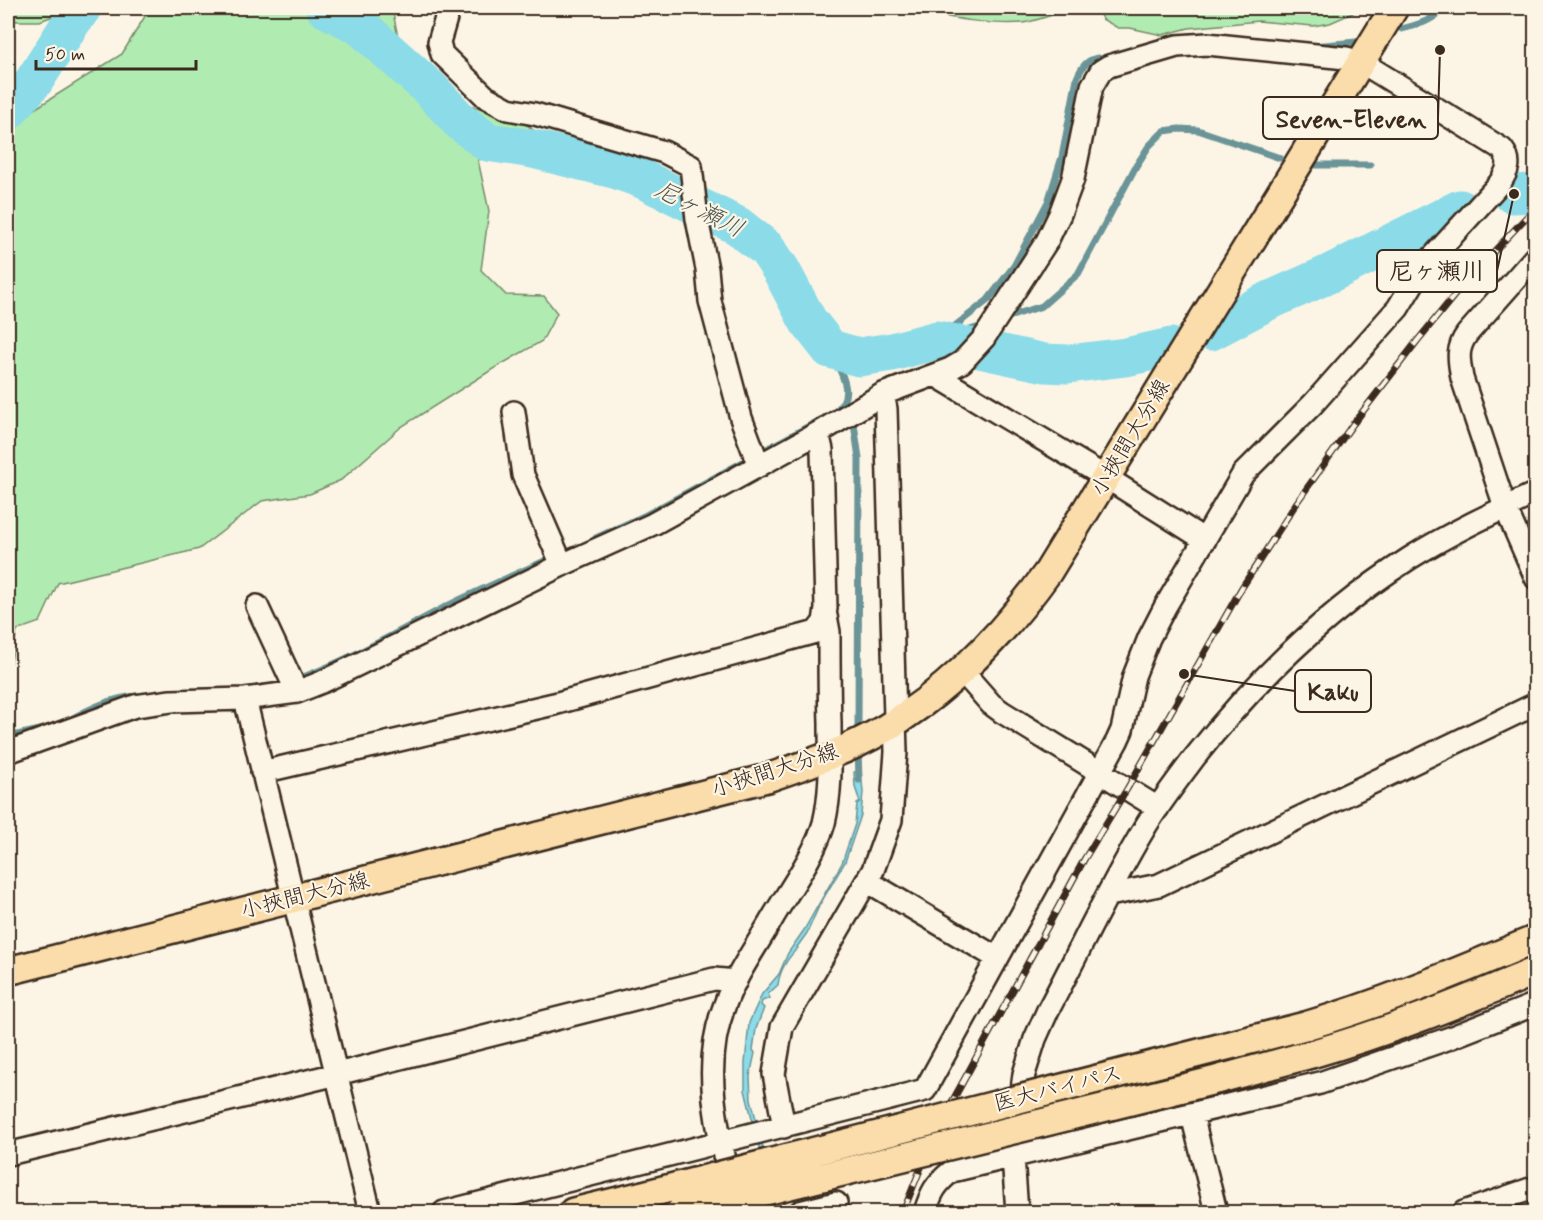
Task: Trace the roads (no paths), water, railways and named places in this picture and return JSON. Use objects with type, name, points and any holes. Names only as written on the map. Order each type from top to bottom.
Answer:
[{"type":"main road","name":"小挾間大分線","points":[[8,971],[767,778],[848,747],[895,722],[962,671],[1027,602],[1058,558],[1394,8]]},
{"type":"main road","name":"医大バイパス","points":[[573,1212],[1305,1026],[1409,992],[1536,939]]},
{"type":"main road","name":"医大バイパス","points":[[680,1212],[1216,1080],[1311,1054],[1383,1032],[1457,1005],[1536,971]]},
{"type":"street","points":[[449,8],[439,42],[442,54],[486,97],[508,109],[536,114],[664,152],[692,165],[698,219],[716,329],[741,418],[759,466]]},
{"type":"street","points":[[8,752],[135,706],[171,701],[245,699],[297,692],[322,682],[562,565],[652,524],[874,400],[950,369],[970,355],[984,338],[1047,241],[1070,191],[1089,94],[1101,71],[1118,62],[1185,44],[1207,44],[1335,57],[1361,62],[1490,140],[1507,156],[1509,168],[1499,184],[1421,270],[1398,308],[1313,404],[1248,469],[1165,606],[1134,676],[1122,730],[925,1090],[444,1212]]},
{"type":"street","points":[[1536,256],[1467,334],[1459,348],[1462,378],[1505,507],[1536,578]]},
{"type":"street","points":[[935,375],[1107,478],[1205,540]]},
{"type":"street","points":[[784,1126],[774,1074],[782,1027],[867,881],[891,820],[895,776],[895,722],[886,409],[874,400]]},
{"type":"street","points":[[514,412],[523,475],[562,565]]},
{"type":"street","points":[[738,1212],[712,1088],[714,1047],[724,1006],[736,981],[819,837],[829,798],[848,747],[826,616],[822,450],[818,433]]},
{"type":"street","points":[[1017,1212],[1013,1157],[1024,1074],[1035,1040],[1143,830],[1158,808],[1205,744],[1238,705],[1267,674],[1323,622],[1409,559],[1472,523],[1536,493]]},
{"type":"street","points":[[257,606],[297,692]]},
{"type":"street","points":[[262,772],[554,704],[811,634],[820,628],[826,616]]},
{"type":"street","points":[[962,671],[991,704],[1002,712],[1158,808]]},
{"type":"street","points":[[245,699],[370,1212]]},
{"type":"street","points":[[1109,895],[1159,885],[1536,704]]},
{"type":"street","points":[[867,881],[997,958]]},
{"type":"street","points":[[8,1154],[714,979],[736,981]]},
{"type":"street","points":[[925,1212],[930,1196],[939,1182],[952,1171],[1320,1083],[1447,1039],[1536,1004]]},
{"type":"street","points":[[1191,1115],[1216,1212]]},
{"type":"street","points":[[1464,1212],[1536,1187]]},
{"type":"street","points":[[800,1212],[836,1203]]},
{"type":"water","points":[[861,770],[863,792],[861,815],[845,862],[820,904],[807,933],[785,965],[778,985],[768,994],[770,998],[762,1001],[761,1005],[764,1008],[756,1029],[753,1050],[755,1053],[750,1076],[751,1099],[779,1212],[775,1212],[745,1090],[749,1023],[762,994],[779,974],[788,953],[804,930],[842,863],[855,824],[857,804],[860,802],[855,787],[854,772]]},
{"type":"waterway","name":"尼ヶ瀬川","points":[[8,111],[34,81],[82,8]]},
{"type":"waterway","name":"尼ヶ瀬川","points":[[325,8],[359,25],[429,88],[462,123],[487,142],[533,149],[614,169],[642,179],[738,226],[767,249],[808,321],[830,349],[859,357],[892,352],[937,340],[1045,363],[1068,364],[1126,357],[1171,347]]},
{"type":"waterway","points":[[1402,29],[1430,19],[1443,8]]},
{"type":"waterway","points":[[1314,46],[1356,42]]},
{"type":"waterway","points":[[941,337],[988,300],[1014,266],[1048,202],[1062,157],[1077,78],[1085,65],[1098,58]]},
{"type":"waterway","points":[[1002,319],[1042,306],[1078,274],[1136,166],[1149,146],[1164,131],[1198,130],[1280,158]]},
{"type":"waterway","points":[[1314,165],[1370,165]]},
{"type":"waterway","name":"尼ヶ瀬川","points":[[1512,194],[1536,193]]},
{"type":"waterway","name":"尼ヶ瀬川","points":[[1211,331],[1266,302],[1329,274],[1460,209]]},
{"type":"waterway","points":[[937,340],[986,325]]},
{"type":"waterway","points":[[830,349],[842,374],[846,390],[842,405],[835,412]]},
{"type":"waterway","points":[[853,417],[859,458],[858,735]]},
{"type":"waterway","points":[[596,538],[644,516],[820,420]]},
{"type":"waterway","points":[[295,680],[355,654],[451,604],[556,556]]},
{"type":"waterway","points":[[68,721],[111,701],[139,696]]},
{"type":"waterway","points":[[8,737],[40,730]]},
{"type":"waterway","points":[[858,749],[859,780]]},
{"type":"railway","points":[[903,1212],[935,1133],[1085,858],[1241,589],[1297,502],[1353,424],[1467,280],[1536,207]]},
{"type":"place","name":"Seven-Eleven","points":[[1440,50]]},
{"type":"place","name":"尼ヶ瀬川","points":[[1514,194]]},
{"type":"place","name":"Kaku","points":[[1184,674]]}]
